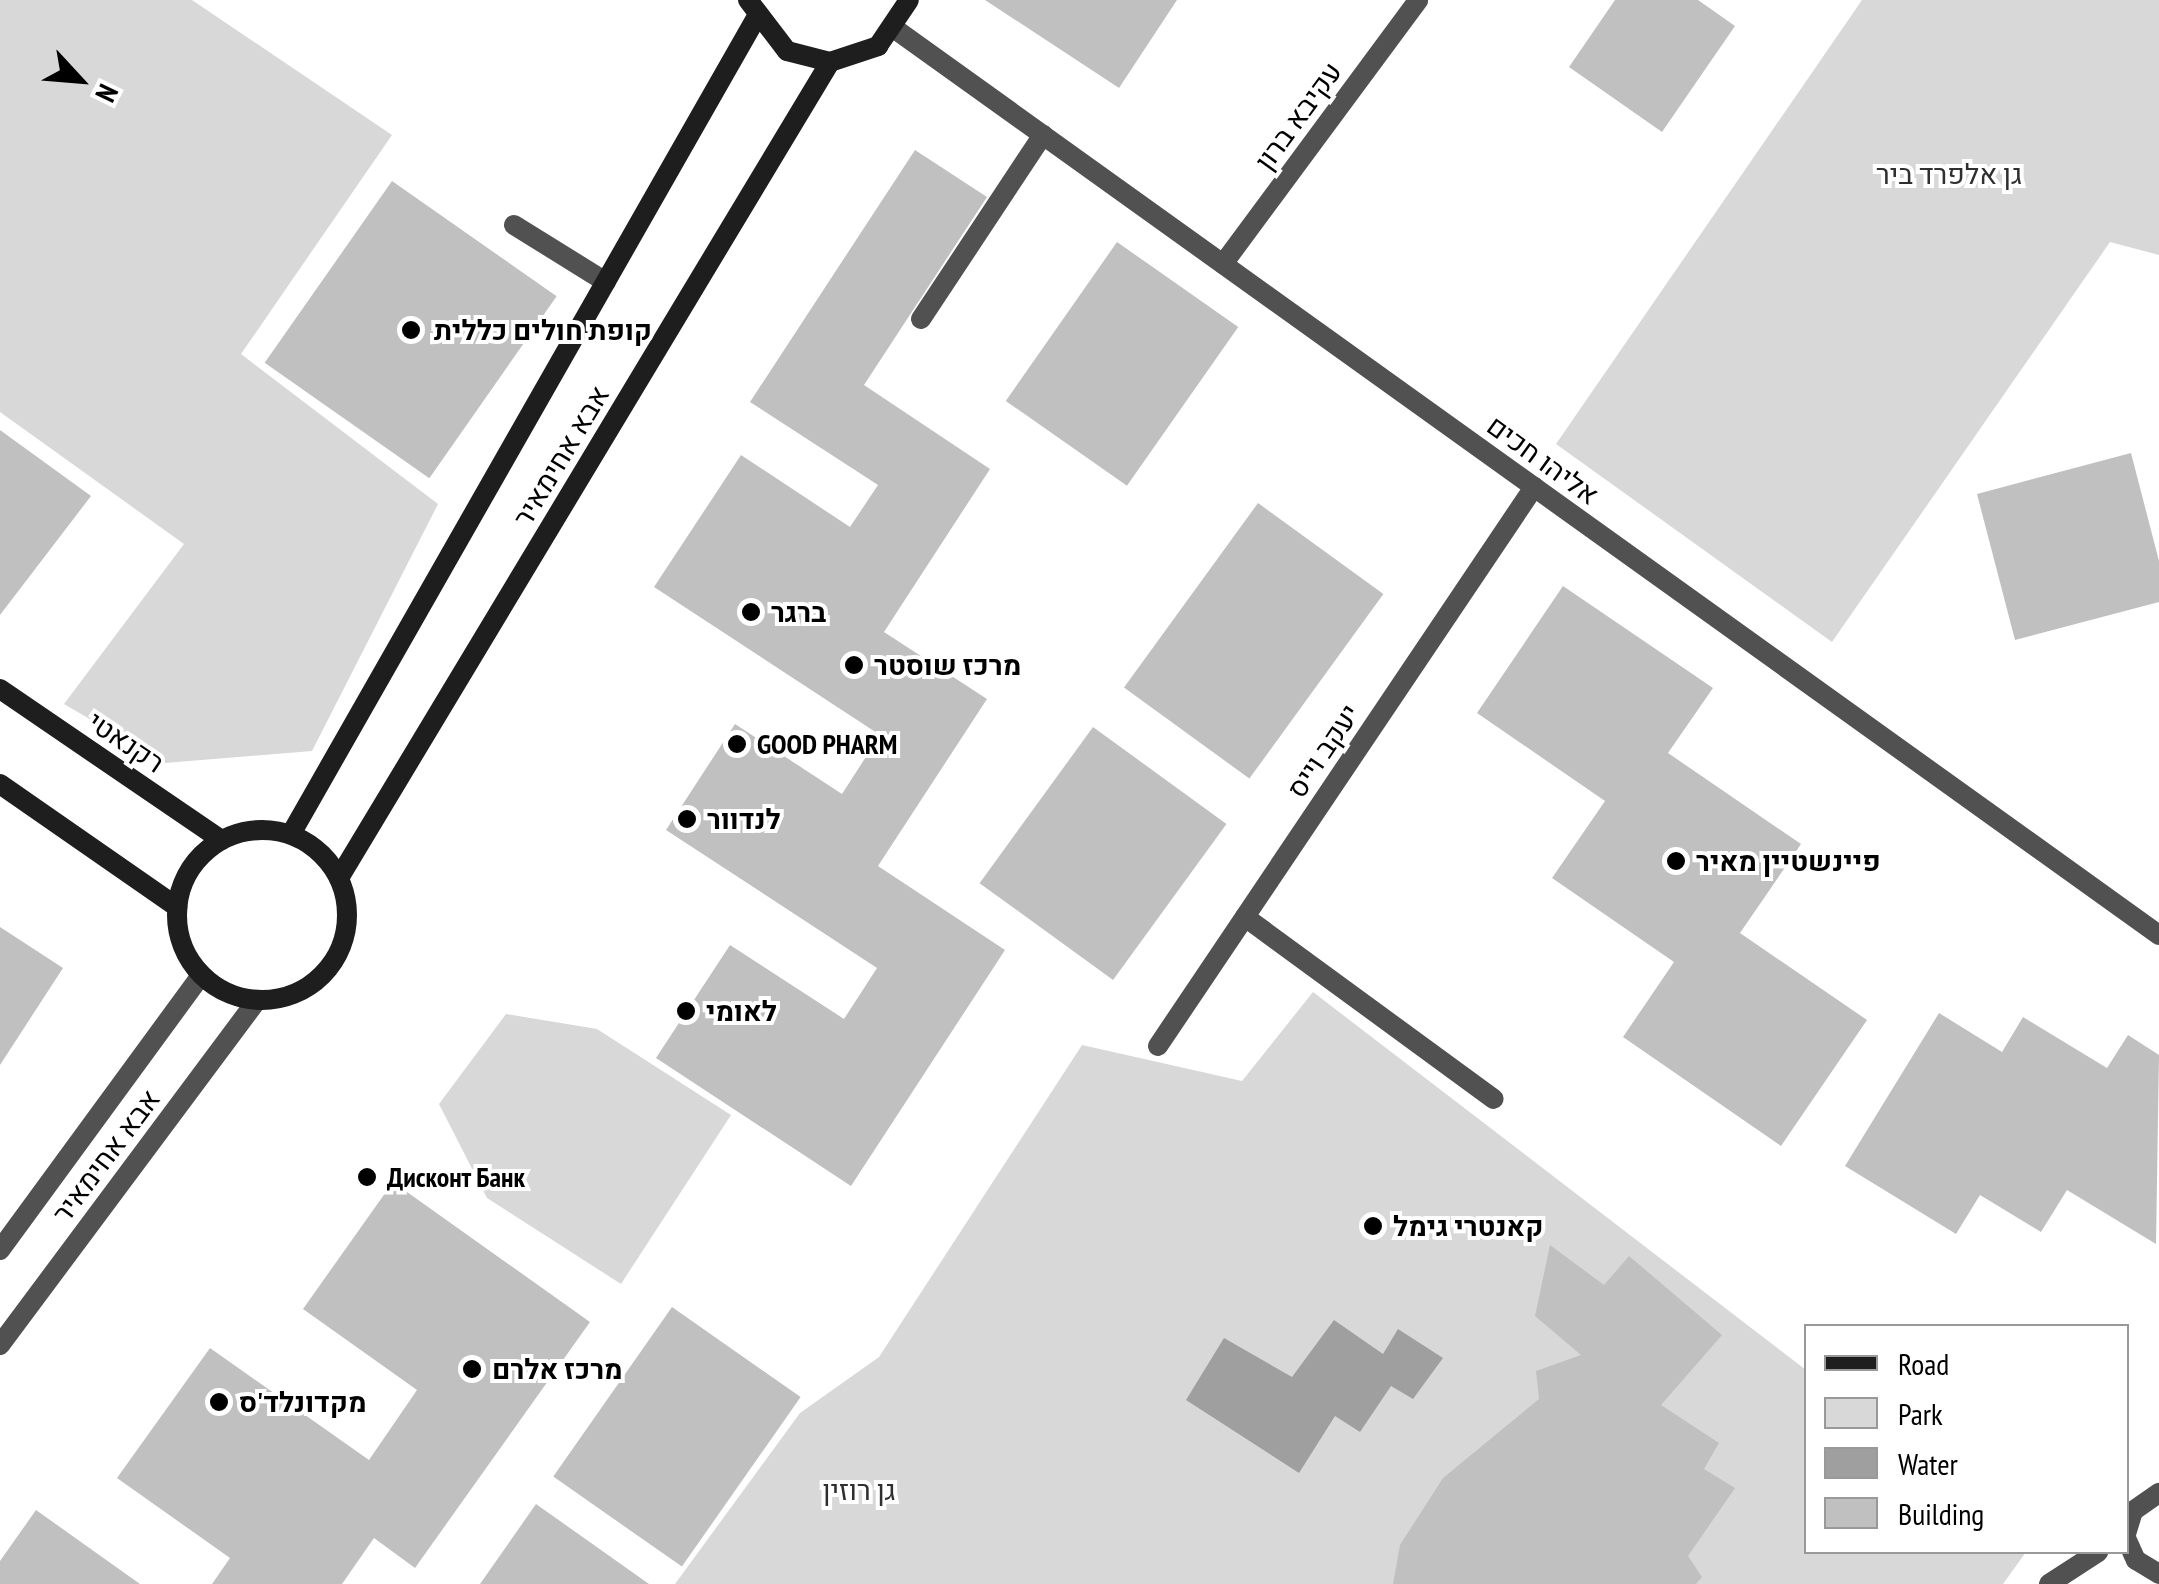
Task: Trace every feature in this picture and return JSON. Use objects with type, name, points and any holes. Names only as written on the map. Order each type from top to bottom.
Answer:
[{"type":"street","points":[[752,10],[786,52],[830,62],[858,57],[896,29],[908,0]]},
{"type":"street","name":"עקיבא ברון","points":[[1223,264],[1418,0]]},
{"type":"street","name":"אבא אחימאיר","points":[[291,834],[606,282],[752,10]]},
{"type":"street","name":"אליהו חכים","points":[[896,29],[2159,935]]},
{"type":"street","name":"אבא אחימאיר","points":[[339,878],[830,62]]},
{"type":"street","points":[[921,319],[1043,135]]},
{"type":"street","points":[[514,224],[606,282]]},
{"type":"street","name":"יעקב וייס","points":[[1158,1046],[1534,487]]},
{"type":"street","name":"רקנאטי","points":[[0,689],[222,840]]},
{"type":"street","points":[[0,784],[177,907]]},
{"type":"street","points":[[262,829],[291,834],[339,878],[348,912],[328,968],[296,993],[257,1000],[201,975],[182,943],[177,907],[199,856],[222,840],[262,829]]},
{"type":"street","points":[[1246,917],[1494,1098]]},
{"type":"street","name":"אבא אחימאיר","points":[[0,1250],[201,975]]},
{"type":"street","name":"אבא אחימאיר","points":[[0,1345],[257,1000]]},
{"type":"street","points":[[2129,1520],[2159,1493]]},
{"type":"street","points":[[2129,1543],[2136,1560],[2158,1574],[2147,1584]]},
{"type":"street","points":[[2049,1584],[2095,1554]]},
{"type":"green space","points":[[0,0],[192,0],[392,135],[241,354],[438,504],[312,751],[165,763],[64,704],[184,544],[0,412]]},
{"type":"green space","name":"גן אלפרד ביר","points":[[1862,0],[2159,0],[2159,255],[2110,242],[1832,642],[1556,444]]},
{"type":"green space","name":"קאנטרי גימל","points":[[1313,992],[1804,1368],[1804,1554],[2025,1554],[2003,1584],[675,1584],[800,1413],[879,1357],[1082,1045],[1242,1081]]},
{"type":"green space","points":[[506,1014],[597,1029],[731,1115],[621,1284],[487,1198],[439,1104]]},
{"type":"water","points":[[1334,1320],[1383,1354],[1398,1329],[1443,1358],[1413,1399],[1391,1386],[1360,1432],[1335,1416],[1299,1473],[1186,1400],[1224,1338],[1292,1377]]},
{"type":"building","points":[[985,0],[1177,0],[1119,88]]},
{"type":"building","points":[[1615,0],[1698,0],[1735,26],[1662,132],[1569,67]]},
{"type":"building","name":"מרכז שוסטר","points":[[915,150],[987,197],[864,385],[990,469],[884,632],[987,699],[878,866],[1005,950],[851,1186],[656,1058],[730,945],[844,1019],[877,968],[666,830],[735,724],[842,794],[880,735],[654,587],[741,455],[850,527],[878,485],[750,402]]},
{"type":"building","name":"קופת חולים כללית","points":[[392,181],[557,296],[429,478],[265,363]]},
{"type":"building","points":[[1117,242],[1238,327],[1127,486],[1006,401]]},
{"type":"building","points":[[0,430],[91,496],[0,615]]},
{"type":"building","points":[[2131,453],[2159,561],[2159,602],[2015,640],[1977,494]]},
{"type":"building","points":[[1258,503],[1383,594],[1249,779],[1124,687]]},
{"type":"building","name":"פיינשטיין מאיר","points":[[1563,586],[1713,688],[1668,753],[1801,844],[1740,933],[1867,1020],[1781,1146],[1623,1037],[1674,962],[1552,878],[1605,801],[1477,713]]},
{"type":"building","points":[[1093,727],[1226,824],[1113,980],[980,883]]},
{"type":"building","points":[[0,927],[63,968],[0,1065]]},
{"type":"building","points":[[1939,1013],[2002,1052],[2023,1017],[2107,1068],[2128,1035],[2159,1055],[2156,1244],[2067,1190],[2041,1232],[1980,1195],[1956,1234],[1845,1166]]},
{"type":"building","name":"מרכז אלרם","points":[[393,1182],[590,1322],[415,1568],[374,1538],[342,1584],[212,1584],[230,1558],[117,1478],[210,1348],[369,1460],[417,1390],[303,1309]]},
{"type":"building","points":[[1550,1245],[1604,1285],[1629,1256],[1722,1335],[1661,1405],[1719,1443],[1704,1469],[1735,1488],[1688,1556],[1702,1577],[1696,1584],[1393,1584],[1400,1545],[1443,1478],[1539,1399],[1536,1371],[1581,1355],[1535,1316]]},
{"type":"building","points":[[672,1307],[801,1397],[682,1567],[553,1477]]},
{"type":"building","points":[[536,1504],[649,1584],[480,1584]]},
{"type":"building","points":[[36,1510],[140,1584],[0,1584],[0,1561]]},
{"type":"place","name":"קופת חולים כללית","points":[[411,330]]},
{"type":"place","name":"ברגר","points":[[751,612]]},
{"type":"place","name":"מרכז שוסטר","points":[[854,665]]},
{"type":"place","name":"GOOD PHARM","points":[[737,744]]},
{"type":"place","name":"לנדוור","points":[[687,819]]},
{"type":"place","name":"פיינשטיין מאיר","points":[[1676,861]]},
{"type":"place","name":"לאומי","points":[[686,1011]]},
{"type":"place","name":"Дисконт Банк","points":[[367,1177]]},
{"type":"place","name":"קאנטרי גימל","points":[[1373,1226]]},
{"type":"place","name":"מרכז אלרם","points":[[472,1369]]},
{"type":"place","name":"מקדונלד'ס","points":[[219,1402]]},
{"type":"park label","name":"גן רוזין","points":[[859,1490]]}]
